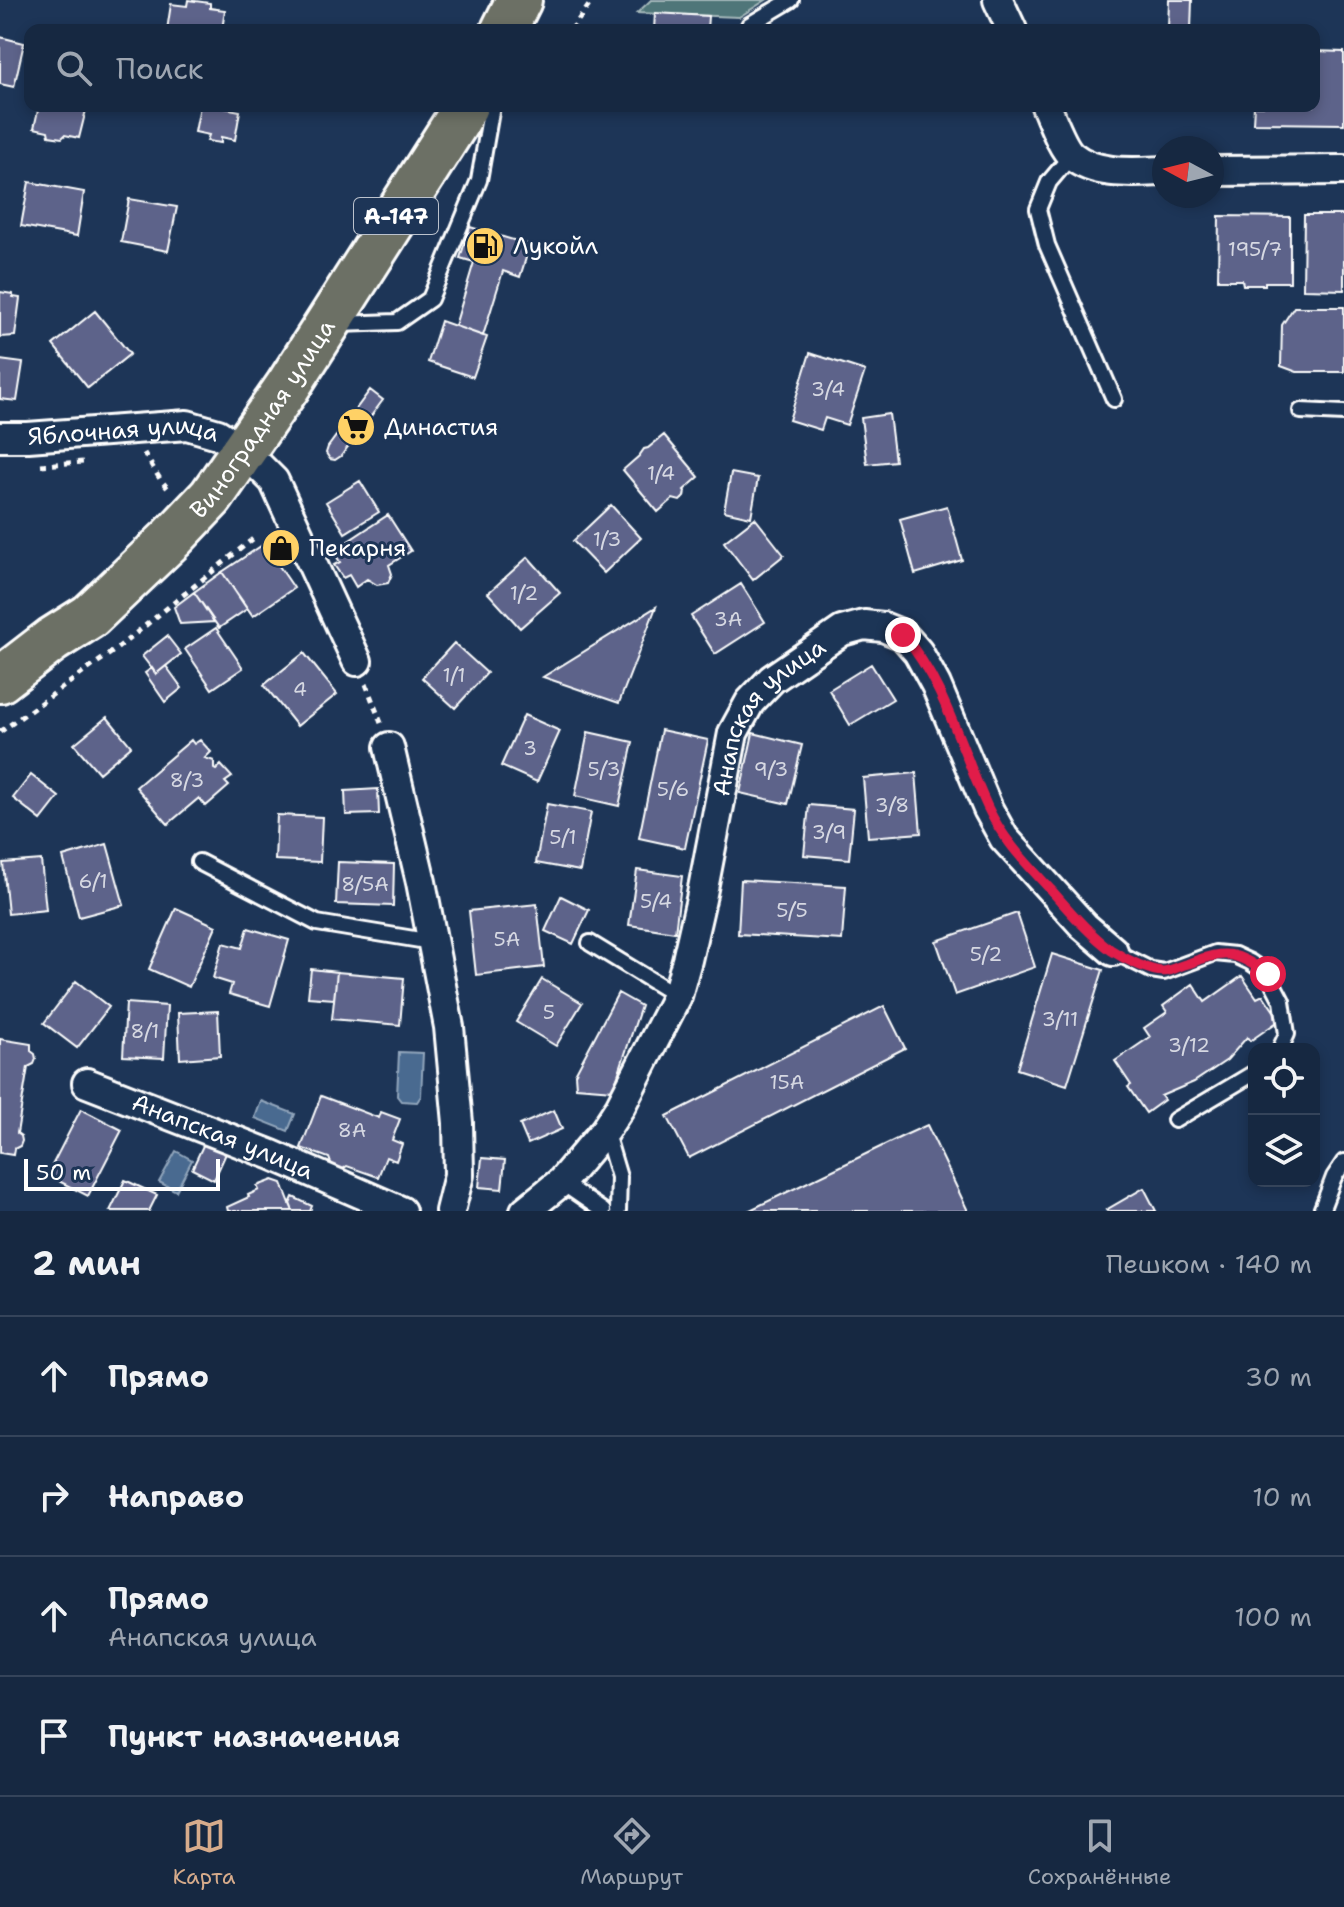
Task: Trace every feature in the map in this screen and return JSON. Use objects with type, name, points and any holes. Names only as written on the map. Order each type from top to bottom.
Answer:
[{"type":"main road","points":[[507,24],[519,0]]},
{"type":"main road","name":"Виноградная улица","points":[[22,657],[90,616],[211,497],[288,386],[461,112]]},
{"type":"street","points":[[998,0],[1009,24]]},
{"type":"street","points":[[1049,112],[1071,156],[1094,167],[1118,172],[1152,171]]},
{"type":"street","points":[[1224,171],[1344,170]]},
{"type":"street","name":"Яблочная улица","points":[[0,437],[187,425],[218,434],[243,450]]},
{"type":"street","points":[[243,450],[274,481],[357,661]]},
{"type":"street","name":"Анапская улица","points":[[525,1211],[561,1182],[605,1130],[677,996],[697,914],[733,733],[750,702],[772,679],[842,631],[864,625],[883,627],[903,635],[918,652],[936,685],[988,809],[1004,838],[1084,926],[1113,951]]},
{"type":"street","points":[[389,747],[421,882],[449,1027],[458,1123],[459,1175],[450,1211]]},
{"type":"street","name":"Анапская улица","points":[[87,1083],[272,1155],[401,1211]]},
{"type":"lane","points":[[751,24],[791,0]]},
{"type":"lane","points":[[327,325],[397,322],[430,299],[479,180],[491,112]]},
{"type":"lane","points":[[1071,156],[1049,182],[1038,209],[1047,245],[1114,399]]},
{"type":"lane","points":[[1301,411],[1344,413]]},
{"type":"lane","points":[[199,862],[317,923],[432,942]]},
{"type":"lane","points":[[590,943],[677,996]]},
{"type":"lane","points":[[1113,951],[1151,970],[1164,972],[1215,953],[1235,955],[1250,962],[1268,974],[1282,1001],[1287,1034],[1283,1043]]},
{"type":"lane","points":[[1175,1120],[1248,1077]]},
{"type":"lane","points":[[605,1130],[619,1177],[618,1211]]},
{"type":"lane","points":[[1321,1211],[1334,1177],[1344,1162]]},
{"type":"lane","points":[[561,1182],[603,1211]]},
{"type":"path","points":[[575,24],[593,0]]},
{"type":"path","points":[[154,449],[142,451],[174,494]]},
{"type":"path","points":[[31,466],[89,461]]},
{"type":"path","points":[[0,732],[115,650],[254,538]]},
{"type":"path","points":[[357,661],[389,747]]},
{"type":"green space","points":[[651,0],[766,0],[739,17],[637,13]]},
{"type":"water","points":[[399,1052],[423,1053],[421,1096],[417,1102],[401,1101],[397,1096]]},
{"type":"water","points":[[261,1101],[295,1114],[288,1131],[255,1118]]},
{"type":"water","points":[[176,1151],[192,1160],[176,1191],[159,1182]]},
{"type":"building","points":[[188,0],[210,3],[210,8],[225,10],[223,24],[168,24],[171,4],[187,6]]},
{"type":"building","points":[[1169,0],[1192,0],[1191,24],[1168,24]]},
{"type":"building","points":[[655,13],[708,16],[707,24],[654,24]]},
{"type":"building","points":[[0,37],[24,43],[14,87],[0,84]]},
{"type":"building","points":[[1320,51],[1344,52],[1344,124],[1253,123],[1254,112],[1320,112]]},
{"type":"building","points":[[38,112],[86,112],[79,138],[49,136],[48,131],[34,128]]},
{"type":"building","points":[[199,112],[240,112],[235,140],[221,137],[221,143],[207,141],[209,135],[195,132]]},
{"type":"building","points":[[29,182],[84,192],[77,236],[21,226]]},
{"type":"building","points":[[129,199],[177,207],[168,251],[121,242]]},
{"type":"building","points":[[1304,215],[1344,215],[1344,290],[1303,289]]},
{"type":"building","points":[[1219,216],[1290,217],[1290,282],[1243,285],[1242,280],[1218,280]]},
{"type":"building","points":[[470,227],[530,245],[520,277],[503,271],[483,336],[455,326],[474,262],[460,258]]},
{"type":"building","points":[[0,292],[20,298],[15,336],[0,337]]},
{"type":"building","points":[[1294,307],[1344,307],[1344,372],[1297,372],[1281,366],[1282,325]]},
{"type":"building","points":[[95,311],[130,354],[88,388],[53,345]]},
{"type":"building","points":[[441,321],[487,337],[473,377],[428,362]]},
{"type":"building","points":[[810,353],[865,371],[847,425],[825,418],[821,430],[789,420]]},
{"type":"building","points":[[0,360],[23,363],[17,401],[0,399]]},
{"type":"building","points":[[370,390],[383,400],[341,456],[330,459],[326,453],[328,447]]},
{"type":"building","points":[[889,414],[895,461],[867,464],[861,418]]},
{"type":"building","points":[[664,435],[699,477],[684,490],[680,501],[673,499],[658,512],[623,470]]},
{"type":"building","points":[[731,473],[758,478],[751,517],[724,511]]},
{"type":"building","points":[[360,481],[379,512],[345,533],[326,502]]},
{"type":"building","points":[[611,505],[641,538],[604,573],[573,541]]},
{"type":"building","points":[[947,506],[962,560],[915,574],[900,519]]},
{"type":"building","points":[[388,515],[411,551],[389,565],[392,574],[388,583],[377,585],[367,579],[356,587],[349,575],[343,578],[334,565],[340,562],[333,551]]},
{"type":"building","points":[[755,518],[784,555],[753,580],[724,542]]},
{"type":"building","name":"Пекарня","points":[[282,533],[296,552],[279,563],[265,544]]},
{"type":"building","points":[[264,544],[294,588],[253,616],[222,572]]},
{"type":"building","points":[[528,557],[560,593],[520,628],[488,593]]},
{"type":"building","points":[[222,572],[247,609],[219,628],[194,592]]},
{"type":"building","points":[[741,584],[765,622],[715,654],[691,616]]},
{"type":"building","points":[[194,592],[214,622],[180,624],[174,607]]},
{"type":"building","points":[[656,607],[619,703],[543,677]]},
{"type":"building","points":[[216,628],[243,668],[212,689],[185,649]]},
{"type":"building","points":[[167,636],[181,654],[156,674],[142,656]]},
{"type":"building","points":[[454,643],[487,673],[455,708],[422,678]]},
{"type":"building","points":[[304,653],[337,694],[297,726],[264,685]]},
{"type":"building","points":[[871,664],[893,699],[850,725],[829,690]]},
{"type":"building","points":[[166,666],[182,688],[165,702],[145,673],[152,668],[156,674]]},
{"type":"building","points":[[524,715],[560,731],[537,782],[501,766]]},
{"type":"building","points":[[107,717],[131,746],[99,773],[74,744]]},
{"type":"building","points":[[661,730],[708,740],[685,848],[639,838]]},
{"type":"building","points":[[588,732],[633,742],[619,806],[575,796]]},
{"type":"building","points":[[753,733],[802,745],[788,804],[740,793]]},
{"type":"building","points":[[191,740],[194,744],[200,740],[211,752],[205,758],[214,761],[214,769],[221,765],[232,777],[225,782],[229,786],[206,806],[199,798],[168,824],[136,787]]},
{"type":"building","points":[[916,773],[921,833],[868,837],[863,778]]},
{"type":"building","points":[[31,775],[59,797],[41,820],[13,798]]},
{"type":"building","points":[[378,789],[379,814],[346,815],[345,791]]},
{"type":"building","points":[[547,804],[591,812],[580,871],[536,863]]},
{"type":"building","points":[[809,805],[854,809],[849,859],[804,855]]},
{"type":"building","points":[[277,815],[322,817],[320,862],[275,860]]},
{"type":"building","points":[[107,844],[124,905],[79,917],[63,857]]},
{"type":"building","points":[[41,860],[46,910],[8,914],[3,863]]},
{"type":"building","points":[[338,862],[394,864],[393,906],[336,904]]},
{"type":"building","points":[[637,870],[682,876],[675,932],[629,925]]},
{"type":"building","points":[[741,880],[846,886],[842,940],[738,934]]},
{"type":"building","points":[[561,896],[589,910],[573,944],[545,931]]},
{"type":"building","points":[[537,904],[544,967],[476,975],[469,911]]},
{"type":"building","points":[[176,908],[216,926],[189,987],[149,969]]},
{"type":"building","points":[[1017,913],[1035,967],[955,995],[936,941]]},
{"type":"building","points":[[248,928],[289,940],[270,1006],[229,994],[232,984],[213,978],[223,943],[242,948]]},
{"type":"building","points":[[1052,954],[1103,970],[1067,1085],[1017,1069]]},
{"type":"building","points":[[311,969],[337,972],[334,999],[308,997]]},
{"type":"building","points":[[337,972],[404,978],[400,1025],[332,1019]]},
{"type":"building","points":[[1242,976],[1257,998],[1263,995],[1280,1020],[1250,1041],[1247,1037],[1227,1060],[1194,1082],[1161,1096],[1164,1100],[1146,1113],[1115,1061],[1150,1037],[1144,1028],[1167,1012],[1163,1006],[1193,984],[1205,1002]]},
{"type":"building","points":[[542,979],[582,1003],[556,1046],[516,1022]]},
{"type":"building","points":[[76,981],[109,1007],[77,1048],[44,1023]]},
{"type":"building","points":[[618,993],[641,1006],[613,1090],[576,1087],[575,1074]]},
{"type":"building","points":[[126,1003],[167,1006],[164,1058],[123,1056]]},
{"type":"building","points":[[884,1006],[905,1048],[689,1158],[667,1116]]},
{"type":"building","points":[[218,1011],[220,1056],[180,1059],[178,1013]]},
{"type":"building","points":[[0,1039],[31,1044],[36,1059],[28,1067],[17,1133],[22,1141],[14,1149],[13,1155],[0,1153]]},
{"type":"building","points":[[321,1096],[379,1118],[381,1112],[400,1119],[392,1140],[402,1144],[396,1161],[386,1157],[378,1177],[347,1166],[343,1169],[333,1168],[329,1158],[301,1148]]},
{"type":"building","points":[[81,1109],[122,1130],[88,1196],[47,1175]]},
{"type":"building","points":[[554,1110],[562,1129],[528,1144],[520,1125]]},
{"type":"building","points":[[927,1125],[968,1211],[748,1211],[903,1136]]},
{"type":"building","points":[[206,1139],[228,1149],[214,1180],[192,1169]]},
{"type":"building","points":[[482,1158],[505,1160],[502,1189],[479,1187]]},
{"type":"building","points":[[125,1180],[157,1195],[149,1211],[110,1211]]},
{"type":"building","points":[[273,1180],[282,1183],[293,1211],[228,1211],[227,1207],[259,1190],[257,1186]]},
{"type":"building","points":[[1144,1188],[1156,1211],[1106,1210]]},
{"type":"building","points":[[293,1197],[312,1206],[310,1211],[293,1211],[290,1204]]},
{"type":"place","name":"Лукойл","points":[[485,246]]},
{"type":"place","name":"Династия","points":[[356,427]]},
{"type":"place","name":"Пекарня","points":[[281,548]]},
{"type":"route","points":[[903,635],[918,652],[936,685],[988,809],[1004,838],[1084,926],[1113,951],[1151,970],[1164,972],[1215,953],[1235,955],[1268,974]]}]
